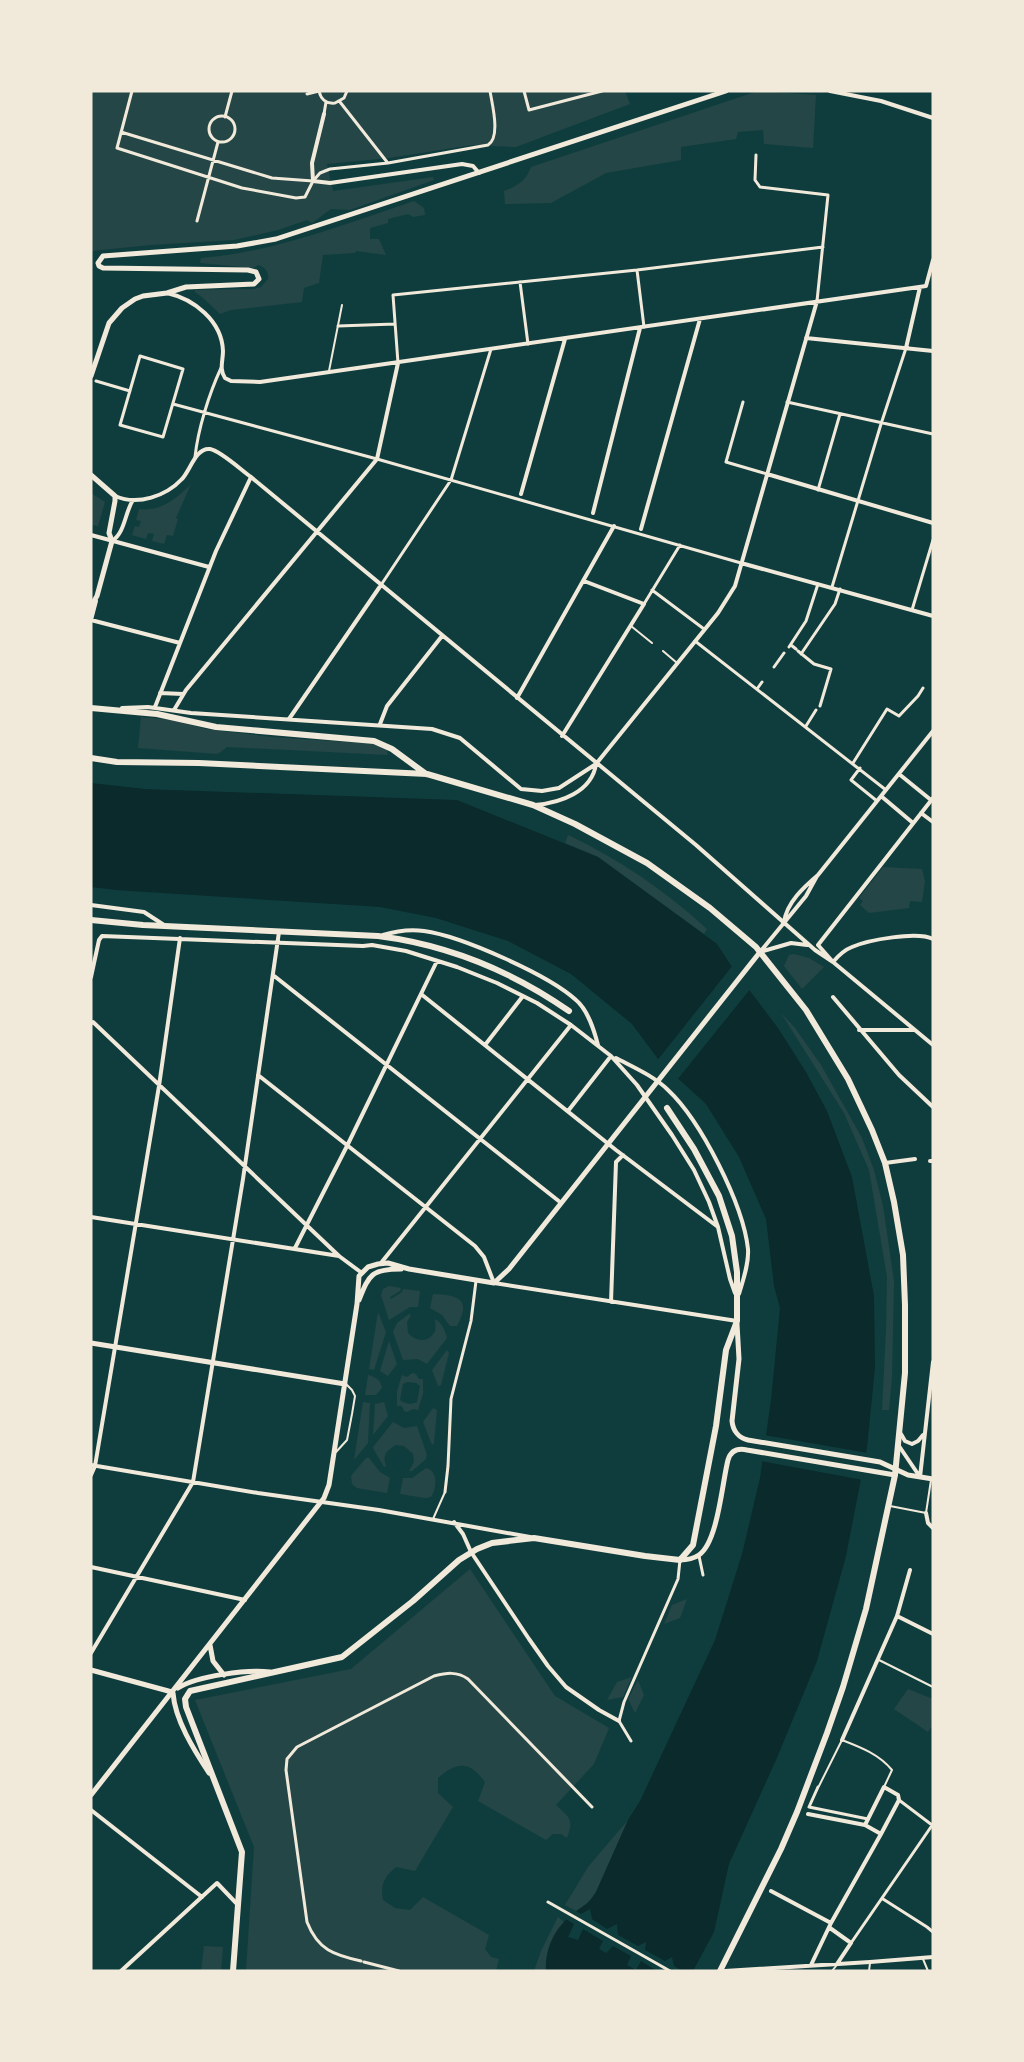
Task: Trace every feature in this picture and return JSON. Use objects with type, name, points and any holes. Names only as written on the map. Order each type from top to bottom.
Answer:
[{"type":"main road","points":[[91,708],[165,716],[216,727],[374,742],[387,746],[427,774]]},
{"type":"main road","points":[[91,758],[117,762],[199,763],[427,774],[533,805],[575,824],[647,863],[710,908],[760,952],[793,992],[823,1035],[860,1103],[885,1163],[899,1226],[905,1288],[905,1364],[895,1472],[889,1508],[859,1633],[827,1733],[784,1842],[763,1888],[720,1971]]},
{"type":"main road","points":[[91,920],[165,926],[378,936],[420,942],[468,957],[518,980],[569,1011]]},
{"type":"main road","points":[[233,1971],[242,1863],[240,1848],[186,1707],[185,1699],[187,1694],[200,1688],[335,1660],[347,1654],[452,1566],[471,1552],[486,1545],[503,1540],[534,1538],[680,1560],[689,1551],[694,1542],[716,1426],[726,1350],[737,1321],[738,1299],[735,1248],[724,1209],[714,1184],[667,1108]]},
{"type":"street","points":[[132,91],[117,148],[242,188],[300,198],[307,194],[314,181],[326,170],[388,163],[488,145],[495,137],[490,91]]},
{"type":"street","points":[[225,117],[232,91]]},
{"type":"street","points":[[307,94],[319,91],[320,96],[331,104],[340,102],[347,91]]},
{"type":"street","points":[[524,91],[529,110],[602,91]]},
{"type":"street","points":[[91,376],[105,331],[116,314],[127,304],[139,298],[167,293],[186,287],[254,284],[258,281],[259,276],[254,271],[248,270],[103,268],[99,265],[99,260],[105,255],[237,246],[266,241],[323,225],[726,91]]},
{"type":"street","points":[[830,91],[881,101],[933,118]]},
{"type":"street","points":[[314,181],[312,163],[326,102]]},
{"type":"street","points":[[340,102],[388,163]]},
{"type":"street","points":[[225,117],[232,121],[234,133],[226,142],[218,142],[211,138],[209,126],[213,119],[225,117]]},
{"type":"street","points":[[121,132],[272,178],[330,184],[459,164],[473,166],[479,173]]},
{"type":"street","points":[[197,221],[218,142]]},
{"type":"street","points":[[110,709],[155,707],[432,729],[457,736],[514,785],[524,790],[542,791],[555,789],[596,764],[732,592],[817,301],[828,195],[760,187],[755,180],[756,154]]},
{"type":"street","points":[[174,710],[183,694],[377,459],[398,364],[393,295],[637,270],[823,247]]},
{"type":"street","points":[[926,286],[933,260]]},
{"type":"street","points":[[593,513],[642,327],[637,270]]},
{"type":"street","points":[[520,282],[528,344]]},
{"type":"street","points":[[221,367],[223,376],[228,380],[257,382],[398,364],[933,285]]},
{"type":"street","points":[[832,587],[906,348],[920,287]]},
{"type":"street","points":[[167,293],[178,296],[193,304],[212,321],[222,344],[221,367],[214,383],[197,446],[196,458]]},
{"type":"street","points":[[641,529],[700,319]]},
{"type":"street","points":[[338,326],[395,324]]},
{"type":"street","points":[[806,338],[933,351]]},
{"type":"street","points":[[521,494],[565,339]]},
{"type":"street","points":[[289,719],[451,480],[491,349]]},
{"type":"street","points":[[140,356],[183,369],[164,437],[120,425],[130,391],[140,356]]},
{"type":"street","points":[[96,381],[130,391]]},
{"type":"street","points":[[743,402],[726,462],[857,502],[933,522]]},
{"type":"street","points":[[787,402],[933,434]]},
{"type":"street","points":[[173,404],[377,459],[933,616]]},
{"type":"street","points":[[818,490],[840,414]]},
{"type":"street","points":[[91,475],[115,496],[133,500],[149,498],[169,490],[186,475],[202,450],[210,449],[231,462],[696,845],[810,946],[833,962],[933,1045]]},
{"type":"street","points":[[155,707],[209,567],[251,477]]},
{"type":"street","points":[[112,541],[109,533],[115,496]]},
{"type":"street","points":[[133,500],[128,507],[118,535],[112,541],[91,620],[180,643]]},
{"type":"street","points":[[517,698],[614,526]]},
{"type":"street","points":[[91,535],[209,567]]},
{"type":"street","points":[[912,610],[933,540]]},
{"type":"street","points":[[562,736],[680,545]]},
{"type":"street","points":[[584,581],[644,604]]},
{"type":"street","points":[[818,583],[806,621],[790,646],[814,664],[831,668],[820,706]]},
{"type":"street","points":[[800,652],[835,604],[840,589]]},
{"type":"street","points":[[652,590],[704,629]]},
{"type":"street","points":[[91,606],[97,596]]},
{"type":"street","points":[[380,724],[386,706],[442,636]]},
{"type":"street","points":[[694,641],[806,726],[886,790]]},
{"type":"street","points":[[774,667],[784,653]]},
{"type":"street","points":[[757,689],[762,682]]},
{"type":"street","points":[[853,763],[887,709],[899,716],[924,688]]},
{"type":"street","points":[[160,693],[183,694]]},
{"type":"street","points":[[806,726],[816,710]]},
{"type":"street","points":[[784,922],[790,905],[805,886],[818,875],[933,731]]},
{"type":"street","points":[[533,805],[553,803],[577,792],[592,778],[596,764]]},
{"type":"street","points":[[860,768],[851,780],[877,801]]},
{"type":"street","points":[[833,962],[819,947],[820,941],[932,799],[898,774]]},
{"type":"street","points":[[881,796],[913,823]]},
{"type":"street","points":[[921,813],[933,822]]},
{"type":"street","points":[[494,1283],[509,1269],[560,1202],[809,893],[818,875]]},
{"type":"street","points":[[91,906],[144,912],[165,926]]},
{"type":"street","points":[[378,936],[408,930],[427,931],[456,939],[506,959],[551,983],[577,1001],[598,1044]]},
{"type":"street","points":[[91,1652],[193,1482],[234,1239],[279,932]]},
{"type":"street","points":[[833,962],[844,952],[856,945],[910,934],[923,935],[933,939]]},
{"type":"street","points":[[91,977],[100,937],[107,935],[278,943],[372,945],[406,951],[437,961],[485,978],[523,996],[598,1044],[611,1056],[646,1097],[694,1170],[709,1202],[718,1227],[730,1280],[738,1299]]},
{"type":"street","points":[[91,1475],[115,1347],[159,1086],[180,938]]},
{"type":"street","points":[[760,952],[795,943],[810,946]]},
{"type":"street","points":[[295,1248],[437,961]]},
{"type":"street","points":[[273,975],[560,1202]]},
{"type":"street","points":[[421,994],[623,1155],[718,1227]]},
{"type":"street","points":[[485,1045],[523,996]]},
{"type":"street","points":[[833,998],[899,1075],[933,1107]]},
{"type":"street","points":[[92,1021],[339,1256],[362,1273]]},
{"type":"street","points":[[381,1263],[427,1208],[571,1025]]},
{"type":"street","points":[[859,1030],[915,1030]]},
{"type":"street","points":[[611,1056],[670,1091],[689,1115],[711,1151],[732,1194],[748,1249],[738,1299]]},
{"type":"street","points":[[568,1111],[611,1056]]},
{"type":"street","points":[[258,1075],[480,1250],[494,1283]]},
{"type":"street","points":[[611,1302],[616,1162],[623,1155]]},
{"type":"street","points":[[885,1163],[915,1159]]},
{"type":"street","points":[[91,1217],[339,1256]]},
{"type":"street","points":[[91,1795],[322,1501],[328,1488],[334,1454],[357,1304],[358,1282],[362,1273],[371,1265],[381,1263],[409,1270],[476,1281],[737,1321],[739,1359],[732,1421],[736,1433],[747,1440],[880,1462],[895,1472]]},
{"type":"street","points":[[357,1304],[368,1280],[374,1272],[409,1270]]},
{"type":"street","points":[[445,1492],[451,1399],[471,1321],[476,1281]]},
{"type":"street","points":[[91,1342],[345,1384]]},
{"type":"street","points":[[920,1477],[933,1362]]},
{"type":"street","points":[[900,1431],[903,1439],[912,1444],[918,1441],[924,1433]]},
{"type":"street","points":[[898,1445],[920,1477]]},
{"type":"street","points":[[619,1721],[624,1702],[678,1579],[680,1560],[698,1556],[706,1547],[712,1533],[729,1457],[734,1450],[746,1449],[878,1472],[895,1472],[932,1478]]},
{"type":"street","points":[[93,1466],[302,1500],[322,1501],[454,1522],[534,1538]]},
{"type":"street","points":[[927,1515],[928,1523],[933,1528]]},
{"type":"street","points":[[454,1522],[463,1534],[471,1552],[548,1666],[573,1693],[619,1721],[631,1741]]},
{"type":"street","points":[[698,1556],[703,1575]]},
{"type":"street","points":[[91,1567],[245,1600]]},
{"type":"street","points":[[842,1740],[876,1659],[897,1616],[910,1570]]},
{"type":"street","points":[[897,1616],[933,1634]]},
{"type":"street","points":[[210,1645],[213,1661],[224,1675]]},
{"type":"street","points":[[91,1670],[172,1692],[188,1683],[224,1675],[255,1671],[273,1672]]},
{"type":"street","points":[[399,1971],[334,1954],[317,1941],[307,1922],[286,1770],[287,1760],[291,1752],[303,1743],[434,1676],[452,1673],[460,1674],[468,1679],[592,1807]]},
{"type":"street","points":[[172,1692],[176,1709],[183,1725],[198,1756],[212,1776]]},
{"type":"street","points":[[818,1787],[809,1807],[868,1819]]},
{"type":"street","points":[[811,1965],[831,1923],[878,1840],[898,1800],[898,1795],[884,1787],[865,1825]]},
{"type":"street","points":[[837,1964],[932,1825],[898,1800]]},
{"type":"street","points":[[91,1810],[202,1897]]},
{"type":"street","points":[[808,1814],[865,1825],[881,1834]]},
{"type":"street","points":[[121,1971],[217,1883],[239,1907]]},
{"type":"street","points":[[771,1891],[831,1923]]},
{"type":"street","points":[[883,1899],[927,1926],[933,1932]]},
{"type":"street","points":[[548,1902],[670,1971]]},
{"type":"street","points":[[830,1928],[851,1943]]},
{"type":"street","points":[[725,1971],[933,1956]]},
{"type":"lane","points":[[329,373],[342,305]]},
{"type":"lane","points":[[630,626],[652,643]]},
{"type":"lane","points":[[663,651],[677,663]]},
{"type":"lane","points":[[334,1454],[347,1440],[352,1414],[354,1394],[351,1388],[345,1384]]},
{"type":"lane","points":[[889,1508],[927,1515],[932,1478]]},
{"type":"lane","points":[[433,1519],[445,1492]]},
{"type":"lane","points":[[876,1659],[932,1687]]},
{"type":"lane","points":[[818,1787],[842,1740],[866,1750],[887,1764],[892,1770],[884,1787]]},
{"type":"lane","points":[[922,1957],[928,1971]]},
{"type":"lane","points":[[869,1971],[870,1962]]},
{"type":"lane","points":[[832,1971],[837,1964]]},
{"type":"shaded area","points":[[91,91],[625,91],[630,104],[516,147],[472,145],[389,158],[327,164],[333,191],[433,177],[434,180],[350,210],[331,209],[312,223],[307,220],[278,230],[234,240],[91,251]]},
{"type":"shaded area","points":[[758,91],[816,95],[813,148],[764,144],[763,130],[738,132],[736,139],[681,147],[681,160],[606,173],[551,203],[505,204],[504,191],[521,182],[531,167]]},
{"type":"shaded area","points":[[414,201],[424,208],[425,215],[413,217],[408,214],[388,219],[388,223],[370,228],[370,239],[379,239],[386,255],[356,251],[355,253],[323,255],[319,283],[304,288],[302,302],[231,310],[220,314],[195,292],[195,290],[254,289],[261,287],[268,279],[266,270],[258,265],[254,268],[200,263],[201,258],[229,255],[283,243],[336,228]]},
{"type":"shaded area","points":[[191,484],[176,518],[178,519],[173,536],[167,535],[164,544],[152,541],[154,534],[148,533],[146,539],[132,535],[135,526],[139,527],[141,521],[136,520],[139,509],[154,508],[168,503]]},
{"type":"shaded area","points":[[91,493],[105,502],[98,526],[91,525]]},
{"type":"shaded area","points":[[141,717],[173,720],[206,729],[272,737],[378,744],[386,748],[388,755],[227,747],[218,754],[138,748]]},
{"type":"shaded area","points":[[91,783],[145,789],[457,800],[598,857],[717,944],[778,1028],[806,1072],[827,1111],[852,1177],[874,1296],[875,1367],[867,1448],[846,1556],[817,1661],[776,1760],[729,1864],[714,1932],[693,1971],[546,1971],[546,1962],[549,1946],[561,1925],[588,1902],[596,1892],[628,1820],[640,1801],[715,1640],[742,1554],[760,1478],[771,1400],[780,1308],[774,1286],[766,1219],[739,1157],[706,1104],[661,1063],[632,1024],[571,974],[508,941],[436,918],[380,907],[91,887]]},
{"type":"shaded area","points":[[568,835],[624,865],[658,889],[707,929],[704,934],[598,857],[565,843]]},
{"type":"shaded area","points":[[883,867],[922,869],[925,881],[922,902],[910,901],[909,908],[869,913],[860,905],[863,901],[859,898]]},
{"type":"shaded area","points":[[794,954],[809,958],[824,967],[802,989],[784,966],[789,955]]},
{"type":"shaded area","points":[[781,1013],[795,1028],[821,1065],[862,1138],[874,1170],[883,1206],[894,1281],[892,1377],[889,1410],[882,1410],[887,1277],[869,1170],[844,1113]]},
{"type":"shaded area","points":[[389,1286],[401,1288],[400,1291],[390,1297],[391,1299],[402,1292],[403,1289],[420,1291],[418,1307],[410,1307],[389,1320],[381,1295],[383,1289]]},
{"type":"shaded area","points":[[433,1294],[456,1297],[463,1304],[463,1310],[457,1326],[450,1326],[442,1315],[430,1308]]},
{"type":"shaded area","points":[[378,1312],[386,1332],[374,1370],[369,1369]]},
{"type":"shaded area","points":[[409,1314],[411,1315],[407,1322],[408,1333],[414,1338],[422,1340],[429,1338],[435,1331],[435,1319],[441,1324],[445,1332],[447,1338],[427,1364],[418,1359],[403,1360],[393,1332],[397,1323]]},
{"type":"shaded area","points":[[389,1341],[397,1364],[388,1376],[380,1371]]},
{"type":"shaded area","points":[[447,1350],[449,1353],[441,1385],[438,1386],[432,1370]]},
{"type":"shaded area","points":[[412,1373],[416,1374],[419,1379],[423,1379],[423,1394],[418,1410],[413,1409],[407,1412],[404,1411],[402,1406],[397,1406],[397,1391],[402,1375],[407,1377]],"holes":[[[407,1382],[416,1383],[420,1386],[417,1402],[408,1404],[400,1400],[403,1384]]]},
{"type":"shaded area","points":[[368,1375],[376,1378],[381,1383],[382,1388],[376,1395],[365,1395]]},
{"type":"shaded area","points":[[363,1402],[370,1403],[368,1443],[354,1460]]},
{"type":"shaded area","points":[[384,1402],[388,1416],[373,1435],[375,1404]]},
{"type":"shaded area","points":[[433,1408],[437,1410],[434,1443],[432,1445],[423,1422]]},
{"type":"shaded area","points":[[393,1422],[404,1428],[417,1426],[427,1455],[426,1459],[412,1471],[409,1471],[414,1462],[413,1454],[404,1446],[396,1445],[388,1451],[385,1456],[386,1466],[384,1467],[374,1450],[373,1447]]},
{"type":"shaded area","points":[[366,1458],[369,1458],[380,1472],[390,1478],[387,1493],[357,1488],[352,1484],[351,1476]]},
{"type":"shaded area","points":[[426,1468],[433,1472],[435,1480],[431,1497],[425,1498],[400,1494],[403,1478],[412,1478]]},
{"type":"shaded area","points":[[470,1569],[555,1696],[609,1728],[594,1764],[556,1805],[569,1819],[570,1827],[567,1838],[561,1834],[553,1834],[546,1840],[478,1801],[485,1782],[469,1767],[457,1766],[451,1768],[438,1778],[438,1793],[453,1807],[415,1871],[396,1867],[388,1874],[384,1882],[382,1890],[383,1900],[395,1908],[410,1910],[423,1897],[489,1935],[485,1949],[491,1957],[499,1959],[496,1971],[246,1971],[254,1847],[195,1700],[351,1669]]},
{"type":"shaded area","points":[[687,1599],[680,1618],[664,1624],[672,1605]]},
{"type":"shaded area","points":[[632,1677],[623,1697],[607,1700],[617,1682]]},
{"type":"shaded area","points":[[638,1680],[644,1695],[635,1713],[628,1699]]},
{"type":"shaded area","points":[[908,1689],[933,1699],[933,1725],[928,1732],[894,1709]]},
{"type":"shaded area","points":[[628,1820],[596,1892],[585,1907],[576,1911],[565,1905],[588,1867]]},
{"type":"shaded area","points":[[558,1917],[564,1922],[550,1945],[546,1971],[534,1971],[541,1951]]},
{"type":"shaded area","points":[[204,1946],[223,1947],[221,1971],[201,1971]]},
{"type":"pier","points":[[733,965],[751,988],[677,1080],[656,1062]]},
{"type":"pier","points":[[764,1435],[868,1453],[863,1480],[760,1461]]},
{"type":"pier","points":[[590,1909],[592,1919],[607,1929],[617,1924],[618,1935],[638,1946],[646,1942],[645,1950],[665,1961],[672,1957],[674,1966],[682,1971],[657,1971],[641,1961],[636,1970],[627,1965],[631,1956],[613,1946],[606,1953],[599,1949],[603,1941],[583,1929],[578,1940],[568,1937],[574,1924],[564,1918],[574,1910],[581,1914]]}]
